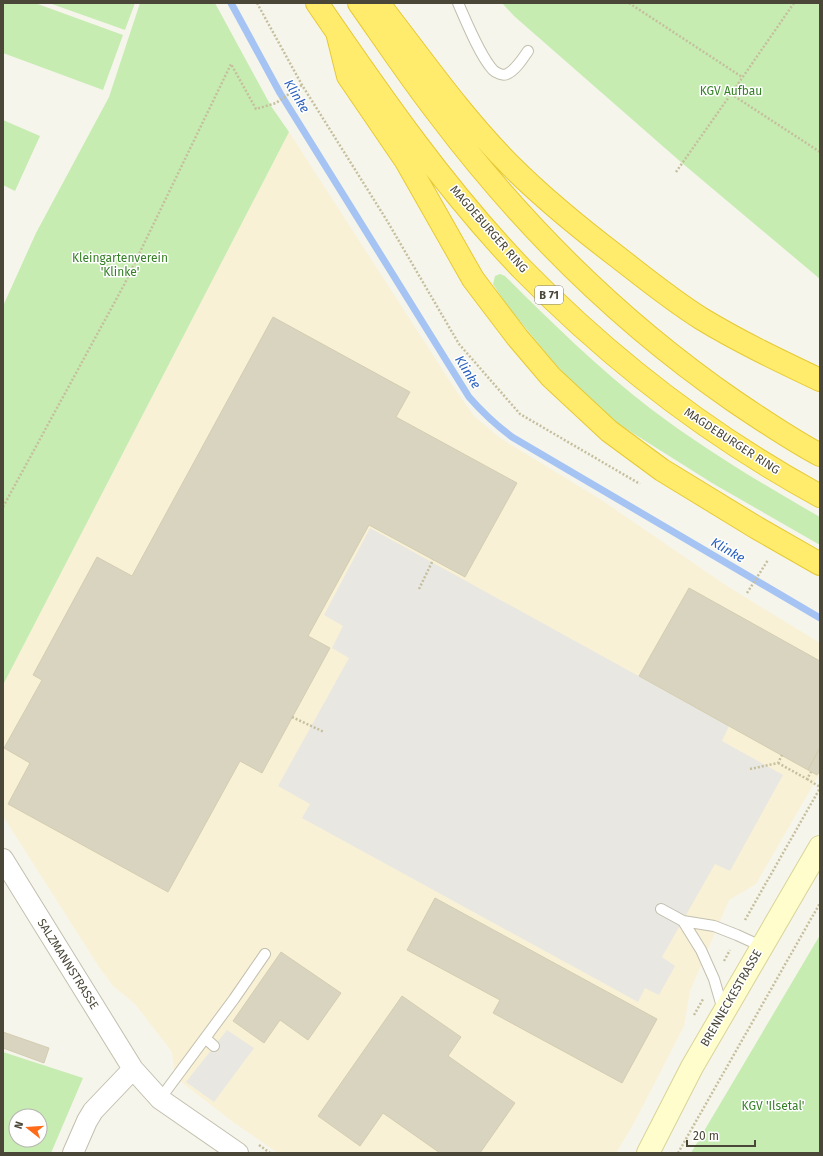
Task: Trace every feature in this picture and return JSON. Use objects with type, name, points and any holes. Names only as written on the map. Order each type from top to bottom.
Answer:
[{"type":"highway","name":"MAGDEBURGER RING","points":[[317,3],[411,135],[469,210],[522,269],[560,306],[620,359],[677,405],[780,473],[820,496]]},
{"type":"highway","points":[[359,3],[439,115],[489,178],[544,239],[580,275],[654,341],[702,378],[780,431],[820,455]]},
{"type":"highway","points":[[371,3],[383,9],[448,94],[489,143],[516,171],[558,210],[650,283],[686,309],[734,337],[820,380]]},
{"type":"highway","points":[[337,32],[348,76],[406,161],[474,279],[517,337],[552,377],[609,431],[662,470],[757,528],[820,564]]},
{"type":"main road","name":"BRENNECKESTRASSE","points":[[648,1153],[692,1067],[820,847]]},
{"type":"street","name":"SALZMANNSTRASSE","points":[[3,859],[133,1069],[160,1099],[238,1153]]},
{"type":"street","points":[[73,1153],[93,1111],[133,1069]]},
{"type":"lane","points":[[458,3],[479,47],[496,72],[507,74],[518,64],[528,51]]},
{"type":"lane","points":[[661,909],[683,921],[714,926],[762,946]]},
{"type":"lane","points":[[683,921],[701,950],[714,979],[724,1011]]},
{"type":"lane","points":[[160,1099],[234,999],[265,954]]},
{"type":"lane","points":[[205,1038],[214,1046]]},
{"type":"path","points":[[629,3],[742,77]]},
{"type":"path","points":[[676,172],[794,3]]},
{"type":"path","points":[[3,507],[124,285],[231,64],[256,109],[276,104],[302,86]]},
{"type":"path","points":[[731,94],[820,152]]},
{"type":"path","points":[[419,589],[433,560]]},
{"type":"path","points":[[747,593],[768,560]]},
{"type":"path","points":[[292,717],[324,732]]},
{"type":"path","points":[[778,763],[782,755]]},
{"type":"path","points":[[748,914],[820,787],[778,763],[750,769]]},
{"type":"path","points":[[807,779],[811,772]]},
{"type":"path","points":[[678,1153],[820,903]]},
{"type":"shaded area","points":[[289,132],[474,416],[500,438],[600,499],[727,586],[820,643],[820,773],[756,884],[729,900],[690,991],[684,1026],[634,1123],[616,1153],[278,1153],[233,1122],[175,1077],[172,1052],[135,1004],[113,986],[99,967],[3,816],[3,685]]},
{"type":"shaded area","points":[[370,528],[729,726],[722,741],[783,775],[730,871],[715,864],[662,957],[675,966],[659,995],[645,988],[638,1002],[302,818],[310,804],[278,786],[349,658],[332,648],[343,626],[324,615]]},
{"type":"shaded area","points":[[227,1030],[254,1048],[214,1102],[186,1082]]},
{"type":"green space","points":[[3,3],[35,3],[123,35],[103,90],[3,53]]},
{"type":"green space","points":[[49,3],[135,3],[125,30]]},
{"type":"green space","name":"Kleingartenverein 'Klinke'","points":[[140,3],[215,3],[271,106],[289,132],[3,685],[3,306],[36,233],[109,97]]},
{"type":"green space","name":"KGV Aufbau","points":[[502,3],[820,3],[820,279],[682,163],[514,16]]},
{"type":"green space","points":[[3,120],[40,136],[15,191],[3,185]]},
{"type":"green space","points":[[500,274],[505,276],[594,361],[651,409],[734,466],[820,517],[820,545],[712,483],[620,425],[602,410],[567,377],[506,304],[493,284],[495,276]]},
{"type":"green space","name":"KGV 'Ilsetal'","points":[[820,935],[820,1153],[691,1153]]},
{"type":"green space","points":[[3,1052],[83,1078],[51,1153],[3,1153]]},
{"type":"building","points":[[273,317],[410,392],[396,417],[517,483],[465,577],[369,525],[308,636],[330,648],[262,773],[240,761],[168,892],[8,804],[30,763],[4,748],[42,680],[33,675],[97,557],[132,576]]},
{"type":"building","points":[[689,588],[820,661],[820,748],[808,770],[639,676]]},
{"type":"building","points":[[820,747],[820,771],[817,775],[808,770]]},
{"type":"building","points":[[435,898],[657,1019],[622,1083],[493,1013],[500,1000],[407,950]]},
{"type":"building","points":[[281,952],[341,993],[308,1040],[280,1020],[264,1043],[233,1021]]},
{"type":"building","points":[[402,996],[461,1037],[448,1056],[515,1103],[480,1153],[440,1153],[383,1113],[360,1146],[318,1116]]},
{"type":"building","points":[[3,1032],[49,1048],[44,1063],[3,1048]]},
{"type":"waterway","name":"Klinke","points":[[231,3],[280,93],[469,397],[479,408],[512,437],[820,618]]}]
